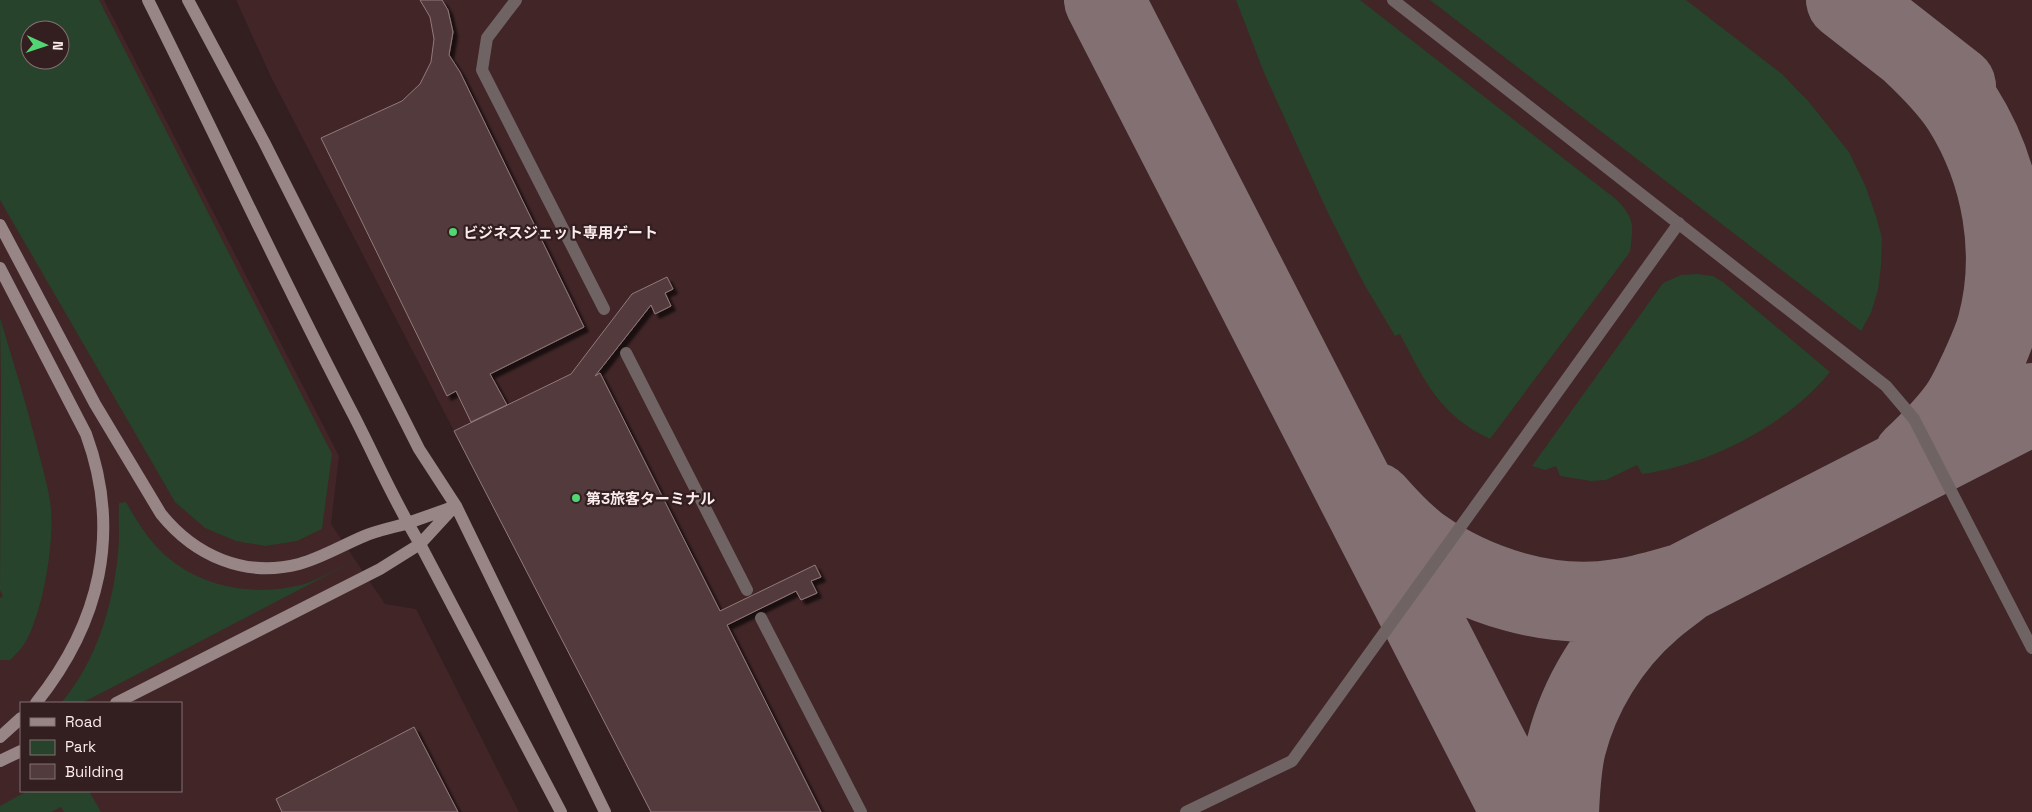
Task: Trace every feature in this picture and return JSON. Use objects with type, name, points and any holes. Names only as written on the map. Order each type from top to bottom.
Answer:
[{"type":"street","points":[[148,0],[196,96],[254,220],[408,523],[561,812]]},
{"type":"street","points":[[188,0],[268,150],[419,448],[456,506],[605,812]]},
{"type":"street","points":[[0,225],[95,404],[161,514],[187,541],[224,562],[256,568],[279,568],[316,558],[363,536],[456,506]]},
{"type":"street","points":[[0,268],[86,434],[93,453],[102,508],[102,553],[94,598],[74,648],[65,665],[37,702]]},
{"type":"street","points":[[118,702],[380,569],[420,544],[456,506]]},
{"type":"street","points":[[0,737],[20,719]]},
{"type":"street","points":[[0,761],[20,751]]},
{"type":"lane","points":[[516,0],[487,38],[482,70],[604,309]]},
{"type":"lane","points":[[1393,0],[1886,386],[1914,419],[2032,648]]},
{"type":"lane","points":[[1186,812],[1292,761],[1679,223]]},
{"type":"lane","points":[[626,353],[747,590]]},
{"type":"lane","points":[[761,618],[860,812]]},
{"type":"shaded area","points":[[0,0],[104,0],[339,456],[331,524],[385,604],[416,609],[519,812],[0,812]]},
{"type":"shaded area","points":[[236,0],[2032,0],[2032,812],[651,812],[271,77]]},
{"type":"green space","points":[[0,0],[99,0],[332,454],[322,529],[297,541],[265,546],[236,541],[205,528],[175,502],[0,200]]},
{"type":"green space","points":[[1236,0],[1360,0],[1617,200],[1627,213],[1632,224],[1630,252],[1490,439],[1458,419],[1435,395],[1400,334],[1395,336],[1364,284],[1328,213],[1265,75]]},
{"type":"green space","points":[[1430,0],[1686,0],[1782,74],[1809,102],[1849,152],[1865,185],[1882,238],[1878,290],[1871,313],[1861,331]]},
{"type":"green space","points":[[1681,275],[1713,276],[1723,282],[1830,372],[1792,409],[1769,425],[1720,452],[1694,462],[1642,474],[1637,465],[1606,480],[1591,481],[1560,476],[1556,466],[1545,470],[1532,466],[1663,283]]},
{"type":"green space","points":[[0,318],[28,414],[51,509],[51,541],[42,596],[25,643],[10,660],[0,660],[0,598],[3,596],[0,590]]},
{"type":"green space","points":[[126,502],[150,539],[168,558],[185,570],[221,585],[241,589],[281,589],[308,583],[360,558],[84,702],[62,702],[84,670],[101,633],[107,613],[116,573],[119,547],[119,503]]},
{"type":"green space","points":[[25,792],[90,792],[101,812],[64,812],[61,807],[51,812],[0,812],[0,806]]},
{"type":"building","name":"ビジネスジェット専用ゲート","points":[[420,0],[442,0],[448,10],[453,32],[449,55],[460,72],[584,327],[490,374],[507,405],[471,422],[456,391],[447,396],[321,138],[402,101],[420,84],[431,62],[434,39],[430,17]]},
{"type":"building","name":"第3旅客ターミナル","points":[[667,277],[673,289],[665,293],[671,306],[655,314],[651,305],[595,376],[600,373],[720,611],[815,565],[821,577],[811,581],[817,593],[801,600],[796,591],[727,625],[821,812],[651,812],[454,431],[571,374],[632,294]]},
{"type":"building","points":[[414,727],[458,812],[282,812],[276,799]]},
{"type":"taxiway","points":[[1104,0],[1521,812]]},
{"type":"taxiway","points":[[1846,0],[1956,86]]},
{"type":"taxiway","points":[[1912,52],[1939,78],[1957,100],[1976,132],[1996,185],[2002,213],[2006,270],[1997,326],[1989,349],[1972,385],[1954,415],[1913,458]]},
{"type":"taxiway","points":[[1559,812],[1564,755],[1579,708],[1610,654],[1636,623],[1655,606],[1684,583],[2018,412],[2032,403]]},
{"type":"taxiway","points":[[1374,502],[1390,520],[1420,547],[1465,573],[1514,592],[1540,598],[1592,602],[1634,596],[1684,583]]},
{"type":"place","name":"ビジネスジェット専用ゲート","points":[[453,232]]},
{"type":"place","name":"第3旅客ターミナル","points":[[576,498]]}]
